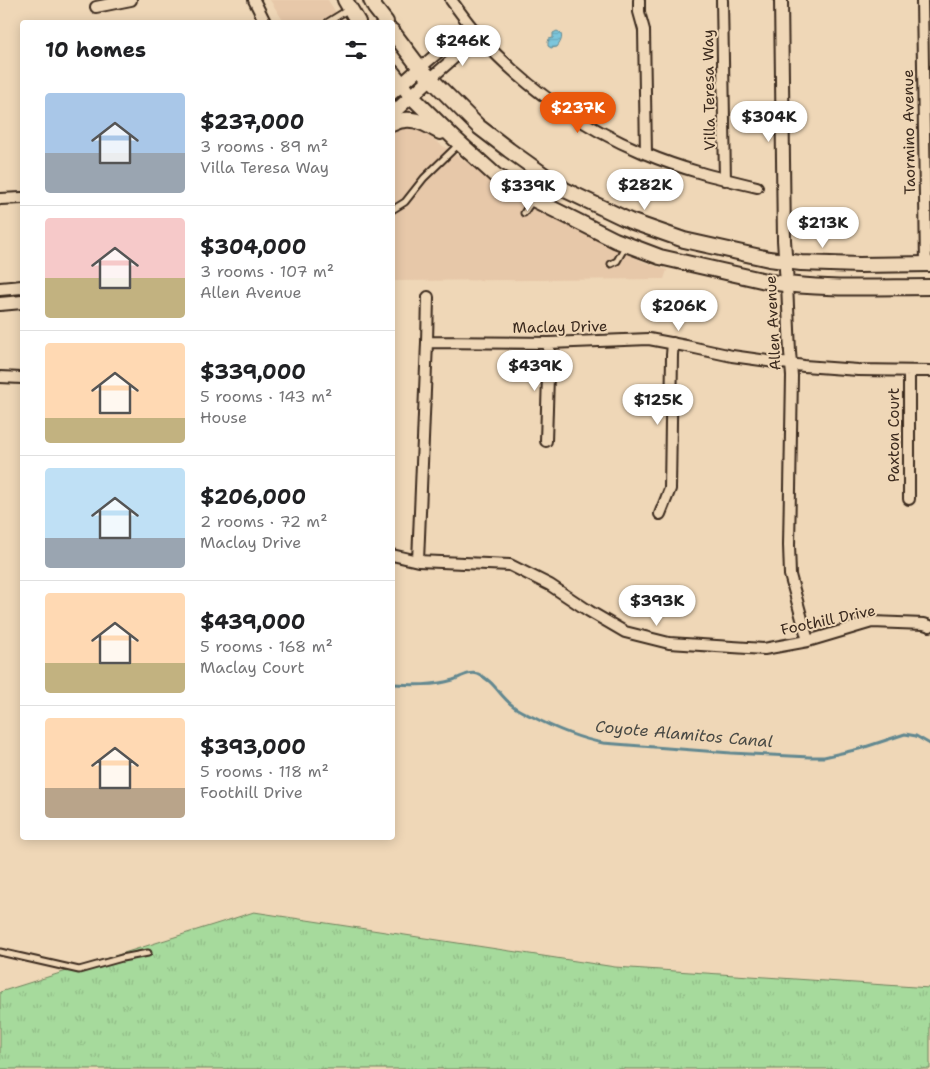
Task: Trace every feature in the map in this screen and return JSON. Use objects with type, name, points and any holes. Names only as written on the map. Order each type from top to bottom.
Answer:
[{"type":"main road","points":[[371,0],[385,20]]},
{"type":"main road","points":[[347,4],[357,20]]},
{"type":"main road","points":[[395,35],[430,79],[479,127],[566,190],[630,222],[684,240],[786,262],[859,265],[928,264]]},
{"type":"main road","points":[[397,89],[412,97],[495,175],[533,199],[608,236],[660,257],[770,282],[787,284],[857,288],[930,287]]},
{"type":"main road","points":[[395,122],[406,120],[422,122],[457,141]]},
{"type":"street","points":[[96,7],[131,0]]},
{"type":"street","points":[[254,0],[264,20]]},
{"type":"street","name":"Villa Teresa Way","points":[[451,0],[479,36],[513,70],[545,96],[582,122],[646,154],[683,168],[757,187]]},
{"type":"street","points":[[639,0],[639,12],[644,30],[646,154]]},
{"type":"street","name":"Villa Teresa Way","points":[[722,0],[725,180]]},
{"type":"street","name":"Allen Avenue","points":[[781,0],[784,240],[792,364],[790,574],[808,641]]},
{"type":"street","name":"Taormino Avenue","points":[[922,0],[928,264]]},
{"type":"street","points":[[397,89],[470,25]]},
{"type":"street","points":[[395,111],[479,36]]},
{"type":"street","points":[[0,199],[20,198]]},
{"type":"street","points":[[0,289],[20,287]]},
{"type":"street","points":[[418,561],[428,297]]},
{"type":"street","points":[[0,304],[20,302]]},
{"type":"street","name":"Maclay Drive","points":[[427,342],[549,343],[649,339],[732,356],[792,364],[849,369],[930,371]]},
{"type":"street","points":[[546,441],[549,343]]},
{"type":"street","points":[[660,514],[670,489],[673,344]]},
{"type":"street","name":"Paxton Court","points":[[909,371],[909,499]]},
{"type":"street","points":[[0,377],[20,378]]},
{"type":"street","name":"Foothill Drive","points":[[395,556],[418,561],[510,565],[550,585],[625,632],[669,643],[764,649],[808,641],[872,622],[924,624],[930,626]]},
{"type":"lane","points":[[330,20],[347,4]]},
{"type":"lane","points":[[395,208],[405,202],[457,141]]},
{"type":"lane","points":[[524,213],[533,199]]},
{"type":"lane","points":[[611,264],[617,261],[626,244]]},
{"type":"lane","points":[[0,952],[79,970],[148,953]]},
{"type":"shaded area","points":[[270,0],[328,0],[341,20],[283,20]]},
{"type":"shaded area","points":[[395,91],[434,140],[541,213],[644,262],[667,270],[664,279],[395,281]]},
{"type":"green space","points":[[254,912],[615,967],[930,988],[930,1069],[0,1069],[0,992]]},
{"type":"water","points":[[557,31],[562,36],[561,41],[557,47],[551,48],[548,46],[549,39],[553,38],[553,33]]},
{"type":"waterway","name":"Coyote Alamitos Canal","points":[[395,684],[431,684],[475,673],[488,680],[519,710],[548,725],[603,743],[810,757],[824,757],[859,749],[905,734],[916,736],[930,744]]}]
